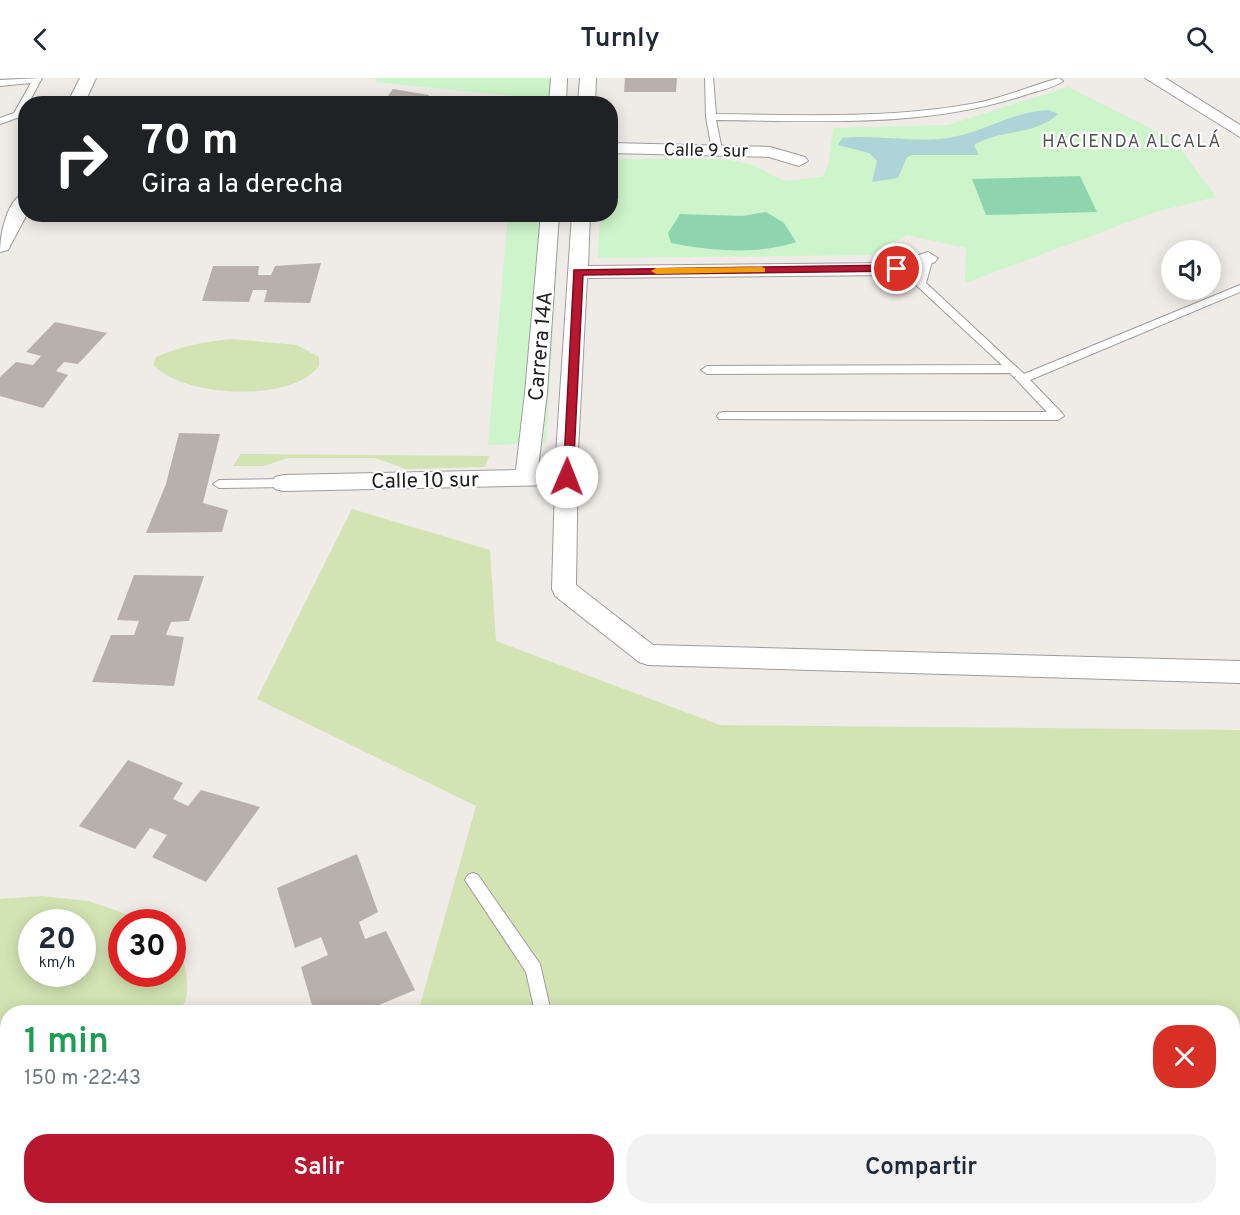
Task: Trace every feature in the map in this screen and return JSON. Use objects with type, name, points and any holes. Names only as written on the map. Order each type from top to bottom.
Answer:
[{"type":"street","points":[[79,96],[88,78]]},
{"type":"street","points":[[558,96],[559,78]]},
{"type":"street","points":[[587,96],[588,78]]},
{"type":"street","points":[[1153,78],[1240,132]]},
{"type":"street","name":"Calle 9 sur","points":[[618,148],[770,152],[799,161]]},
{"type":"street","points":[[0,247],[18,213]]},
{"type":"street","name":"Carrera 14A","points":[[526,478],[536,393],[549,222]]},
{"type":"street","name":"Carrera 14A","points":[[581,222],[567,477],[564,589],[648,655],[1240,672]]},
{"type":"street","points":[[578,272],[897,269],[928,258]]},
{"type":"street","name":"Calle 10 sur","points":[[283,483],[567,477]]},
{"type":"lane","points":[[709,78],[711,117],[717,150]]},
{"type":"lane","points":[[0,84],[37,79]]},
{"type":"lane","points":[[28,96],[37,79]]},
{"type":"lane","points":[[711,117],[845,120],[902,116],[974,107],[1059,81]]},
{"type":"lane","points":[[0,121],[18,113]]},
{"type":"lane","points":[[723,416],[1058,417],[1013,369],[921,284],[928,258]]},
{"type":"lane","points":[[1022,379],[1240,288]]},
{"type":"lane","points":[[707,370],[1013,369]]},
{"type":"lane","points":[[219,484],[283,483]]},
{"type":"lane","points":[[473,880],[534,969],[542,1005]]},
{"type":"green space","points":[[376,78],[568,78],[567,96],[512,96],[375,82]]},
{"type":"green space","points":[[1068,87],[1174,140],[1216,197],[1155,212],[965,283],[966,248],[907,235],[870,255],[598,258],[600,222],[618,222],[618,159],[724,159],[753,165],[783,181],[823,177],[829,162],[833,128],[948,125]]},
{"type":"green space","points":[[1080,176],[1097,212],[986,215],[972,179]]},
{"type":"green space","points":[[766,212],[784,223],[796,242],[766,249],[718,250],[671,243],[668,233],[680,214],[742,216]]},
{"type":"green space","points":[[507,222],[560,222],[546,443],[488,445]]},
{"type":"green space","points":[[231,339],[297,345],[319,357],[319,366],[305,378],[285,386],[262,391],[237,392],[188,384],[168,376],[153,365],[156,357],[174,350]]},
{"type":"green space","points":[[241,454],[489,456],[485,467],[406,469],[375,458],[288,458],[264,466],[233,466]]},
{"type":"green space","points":[[352,509],[490,550],[496,641],[720,725],[1240,730],[1240,1005],[420,1005],[476,806],[257,699]]},
{"type":"green space","points":[[42,896],[88,901],[112,909],[108,909],[108,987],[186,987],[186,978],[187,995],[182,1005],[0,1005],[0,899]]},
{"type":"water","points":[[1049,110],[1058,114],[1039,126],[995,136],[974,145],[979,155],[912,155],[907,157],[898,178],[872,182],[877,161],[869,153],[838,145],[842,138],[855,137],[921,140],[948,138],[973,132],[1023,114]]},
{"type":"building","points":[[625,78],[677,78],[676,92],[624,92]]},
{"type":"building","points":[[393,89],[429,95],[428,96],[388,96]]},
{"type":"building","points":[[321,263],[310,303],[264,302],[267,290],[253,290],[249,302],[202,301],[213,266],[259,266],[258,275],[271,275],[275,266]]},
{"type":"building","points":[[55,322],[107,333],[78,364],[64,362],[56,371],[68,375],[43,408],[0,396],[0,377],[16,362],[33,365],[41,356],[26,352]]},
{"type":"building","points":[[179,433],[220,434],[203,503],[228,510],[222,532],[146,533],[166,484]]},
{"type":"building","points":[[134,575],[204,576],[189,621],[171,622],[166,635],[184,637],[174,686],[92,682],[111,635],[134,635],[139,621],[117,620]]},
{"type":"building","points":[[128,760],[183,783],[173,799],[188,806],[201,790],[260,807],[206,882],[152,857],[167,835],[150,828],[135,849],[79,826]]},
{"type":"building","points":[[357,854],[378,912],[359,922],[365,939],[386,931],[415,990],[379,1005],[312,1005],[301,967],[328,955],[321,937],[295,948],[277,888]]},
{"type":"slow traffic","points":[[656,271],[761,270]]},
{"type":"district","name":"HACIENDA ALCALÁ","points":[[1132,141]]},
{"type":"route","points":[[567,477],[578,272],[897,269]]}]
